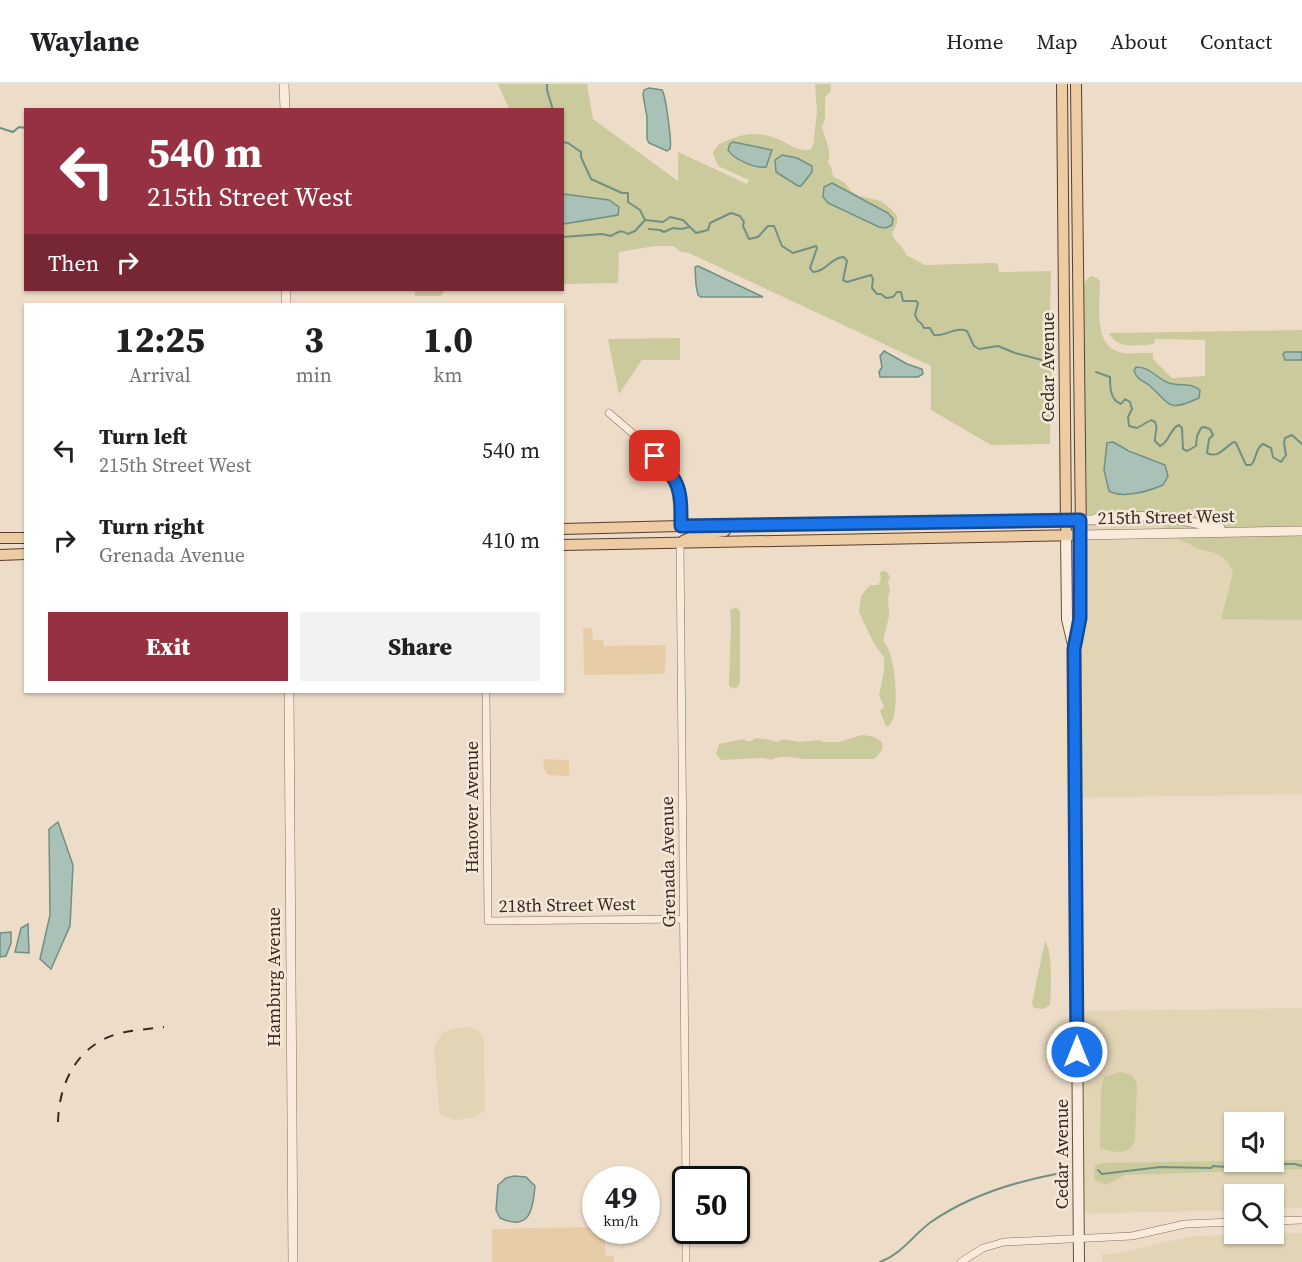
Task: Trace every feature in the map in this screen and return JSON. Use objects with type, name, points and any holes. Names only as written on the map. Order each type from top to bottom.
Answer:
[{"type":"main road","name":"Cedar Avenue","points":[[1062,84],[1067,619],[1074,649]]},
{"type":"main road","name":"Cedar Avenue","points":[[1076,84],[1081,535],[1080,618],[1074,649],[1079,1262]]},
{"type":"main road","points":[[564,529],[1066,520]]},
{"type":"main road","points":[[680,543],[698,534],[759,530],[774,524]]},
{"type":"main road","points":[[568,544],[666,536],[681,526]]},
{"type":"main road","name":"215th Street West","points":[[568,544],[1081,535]]},
{"type":"main road","points":[[0,538],[24,538]]},
{"type":"main road","points":[[0,555],[24,554]]},
{"type":"street","points":[[284,84],[285,108]]},
{"type":"street","points":[[609,413],[674,477],[681,496],[681,526]]},
{"type":"street","points":[[1066,520],[1155,516],[1252,532]]},
{"type":"street","name":"215th Street West","points":[[1081,535],[1302,531]]},
{"type":"street","name":"Grenada Avenue","points":[[680,543],[686,1166]]},
{"type":"street","name":"Hamburg Avenue","points":[[289,693],[293,1262]]},
{"type":"street","name":"Hanover Avenue","points":[[486,693],[488,921]]},
{"type":"street","name":"218th Street West","points":[[488,921],[684,919]]},
{"type":"street","points":[[1284,1221],[1302,1220]]},
{"type":"street","points":[[961,1262],[983,1248],[1004,1242],[1132,1236],[1185,1224],[1224,1222]]},
{"type":"street","points":[[686,1244],[686,1262]]},
{"type":"shaded area","points":[[649,88],[662,90],[664,94],[670,138],[670,149],[667,151],[649,143],[647,139],[647,117],[643,95],[644,90]]},
{"type":"shaded area","points":[[733,142],[772,150],[766,167],[751,165],[735,157],[728,150]]},
{"type":"shaded area","points":[[782,155],[797,158],[812,166],[812,172],[801,186],[776,172],[775,160]]},
{"type":"shaded area","points":[[832,183],[888,213],[893,219],[892,225],[886,228],[879,227],[828,203],[823,197],[824,187]]},
{"type":"shaded area","points":[[564,194],[609,200],[619,207],[618,215],[564,224]]},
{"type":"shaded area","points":[[698,266],[763,297],[701,297],[698,295],[696,285],[695,267]]},
{"type":"shaded area","points":[[884,351],[907,364],[922,369],[923,374],[918,377],[880,377],[879,372],[882,367],[880,356]]},
{"type":"shaded area","points":[[1302,352],[1302,360],[1285,360],[1283,354]]},
{"type":"shaded area","points":[[1136,367],[1149,370],[1172,384],[1196,387],[1200,390],[1199,398],[1181,405],[1171,405],[1137,377],[1134,371]]},
{"type":"shaded area","points":[[1113,442],[1165,465],[1168,476],[1163,485],[1129,494],[1109,491],[1104,470],[1107,443]]},
{"type":"shaded area","points":[[1302,522],[1302,794],[1075,798],[1073,526]]},
{"type":"shaded area","points":[[58,822],[73,865],[70,926],[51,969],[40,959],[50,915],[49,829]]},
{"type":"shaded area","points":[[28,924],[29,953],[15,952],[21,928]]},
{"type":"shaded area","points":[[11,932],[11,943],[6,956],[0,957],[0,933]]},
{"type":"shaded area","points":[[1302,1008],[1302,1208],[1284,1209],[1284,1184],[1224,1184],[1224,1210],[1079,1214],[1077,1011]]},
{"type":"shaded area","points":[[471,1027],[479,1031],[484,1039],[485,1111],[473,1118],[455,1120],[442,1115],[439,1111],[434,1047],[442,1033],[454,1028]]},
{"type":"shaded area","points":[[526,1177],[535,1186],[533,1203],[528,1216],[518,1222],[510,1222],[500,1218],[496,1210],[498,1185],[506,1178]]},
{"type":"shaded area","points":[[1284,1233],[1302,1233],[1302,1262],[1102,1262],[1102,1254],[1114,1254],[1192,1236],[1224,1235],[1224,1244],[1284,1244]]},
{"type":"green space","points":[[498,84],[587,84],[593,119],[678,181],[678,152],[747,184],[749,180],[718,166],[713,153],[716,147],[738,136],[757,134],[776,138],[799,149],[810,150],[813,146],[817,112],[815,84],[830,84],[831,91],[825,97],[825,120],[822,127],[829,150],[827,161],[833,176],[859,196],[881,201],[891,209],[897,216],[897,223],[892,234],[906,255],[925,265],[996,263],[999,272],[1051,271],[1050,444],[991,445],[931,410],[931,366],[689,253],[681,252],[673,246],[655,246],[619,252],[618,283],[564,284],[564,224],[612,216],[609,200],[564,194],[564,108],[509,108]],"holes":[[[738,143],[771,150],[763,168],[732,156],[728,152]],[[785,155],[797,158],[810,175],[801,186],[776,172]],[[835,185],[888,213],[891,216],[889,227],[873,225],[828,203],[824,199],[823,192]]]},
{"type":"green space","points":[[1091,276],[1100,282],[1100,325],[1107,344],[1114,350],[1125,353],[1153,353],[1153,359],[1172,378],[1205,376],[1205,340],[1155,339],[1154,344],[1129,345],[1117,342],[1109,333],[1302,330],[1302,352],[1285,352],[1285,360],[1302,360],[1302,620],[1221,619],[1233,573],[1228,562],[1219,554],[1199,549],[1179,539],[1161,524],[1087,526],[1084,284]],"holes":[[[1136,367],[1148,370],[1179,384],[1161,398]],[[1107,443],[1126,448],[1156,461],[1152,489],[1115,494],[1104,470]]]},
{"type":"green space","points":[[415,291],[444,291],[441,296],[415,296]]},
{"type":"green space","points":[[680,338],[680,360],[642,360],[619,394],[608,339]]},
{"type":"green space","points":[[880,572],[887,572],[890,577],[888,582],[890,591],[889,616],[883,641],[891,657],[896,697],[893,720],[889,726],[886,726],[880,711],[884,707],[879,695],[884,658],[873,642],[859,612],[861,596],[870,585],[878,585],[881,580]]},
{"type":"green space","points":[[736,607],[740,611],[740,683],[736,689],[729,686],[729,682],[730,610]]},
{"type":"green space","points":[[862,735],[874,737],[883,745],[874,759],[779,757],[771,760],[763,758],[721,760],[716,754],[719,744],[743,739],[749,742],[756,738],[777,742],[784,739],[799,742],[819,740],[839,742]]},
{"type":"green space","points":[[1045,941],[1049,953],[1051,990],[1050,1005],[1043,1009],[1034,1008],[1032,1003]]},
{"type":"green space","points":[[1120,1072],[1132,1075],[1137,1085],[1135,1140],[1129,1149],[1120,1152],[1100,1148],[1101,1089],[1104,1077]]},
{"type":"green space","points":[[1284,1160],[1302,1160],[1302,1169],[1284,1170]]},
{"type":"green space","points":[[1224,1161],[1224,1172],[1125,1175],[1106,1185],[1094,1180],[1095,1166],[1100,1163]]},
{"type":"sand","points":[[583,628],[592,628],[593,640],[603,640],[604,646],[666,645],[665,674],[584,675]]},
{"type":"sand","points":[[543,759],[569,760],[569,776],[548,775],[544,769]]},
{"type":"sand","points":[[582,1227],[582,1244],[605,1244],[605,1255],[614,1256],[614,1262],[492,1262],[492,1229]]},
{"type":"waterway","points":[[547,84],[552,108]]},
{"type":"waterway","points":[[0,128],[13,132],[19,127],[24,128]]},
{"type":"waterway","points":[[564,142],[581,152],[591,179],[622,193],[628,193],[628,202],[640,210],[645,220]]},
{"type":"waterway","points":[[649,229],[664,232],[673,228],[690,227],[696,233],[708,230],[710,223],[731,213],[740,216],[749,239],[758,237],[768,226],[774,226],[782,246],[793,253],[816,246],[810,268],[813,272],[822,270],[836,259],[844,257],[847,261],[843,280],[847,282],[871,275],[872,288],[877,294],[886,298],[901,292],[903,301],[916,301],[918,303],[915,315],[918,321],[924,328],[930,328],[934,335],[967,331],[974,346],[979,349],[998,346],[1042,360],[1052,366]]},
{"type":"waterway","points":[[645,220],[663,222],[670,217],[683,220],[690,227]]},
{"type":"waterway","points":[[564,237],[602,234],[611,236],[621,231],[628,234],[635,231],[645,220]]},
{"type":"waterway","points":[[1096,372],[1110,377],[1111,393],[1117,402],[1121,404],[1125,399],[1130,402],[1132,409],[1128,417],[1129,426],[1137,428],[1151,420],[1155,422],[1157,427],[1155,441],[1160,446],[1179,425],[1182,428],[1183,449],[1187,451],[1196,446],[1197,436],[1204,427],[1210,429],[1213,435],[1209,439],[1207,453],[1215,455],[1234,442],[1246,465],[1251,465],[1263,444],[1271,448],[1273,457],[1281,462],[1286,455],[1285,438],[1292,435],[1302,444]]},
{"type":"waterway","points":[[1098,1170],[1102,1174],[1160,1167],[1211,1168],[1213,1166],[1254,1164],[1302,1166]]},
{"type":"waterway","points":[[880,1262],[901,1249],[931,1222],[960,1205],[1007,1186],[1056,1174]]},
{"type":"railway","points":[[58,1122],[62,1093],[67,1080],[73,1068],[91,1047],[117,1034],[164,1027]]},
{"type":"route","points":[[655,456],[671,472],[679,487],[681,526],[1080,520],[1080,618],[1074,649],[1077,1052]]}]
